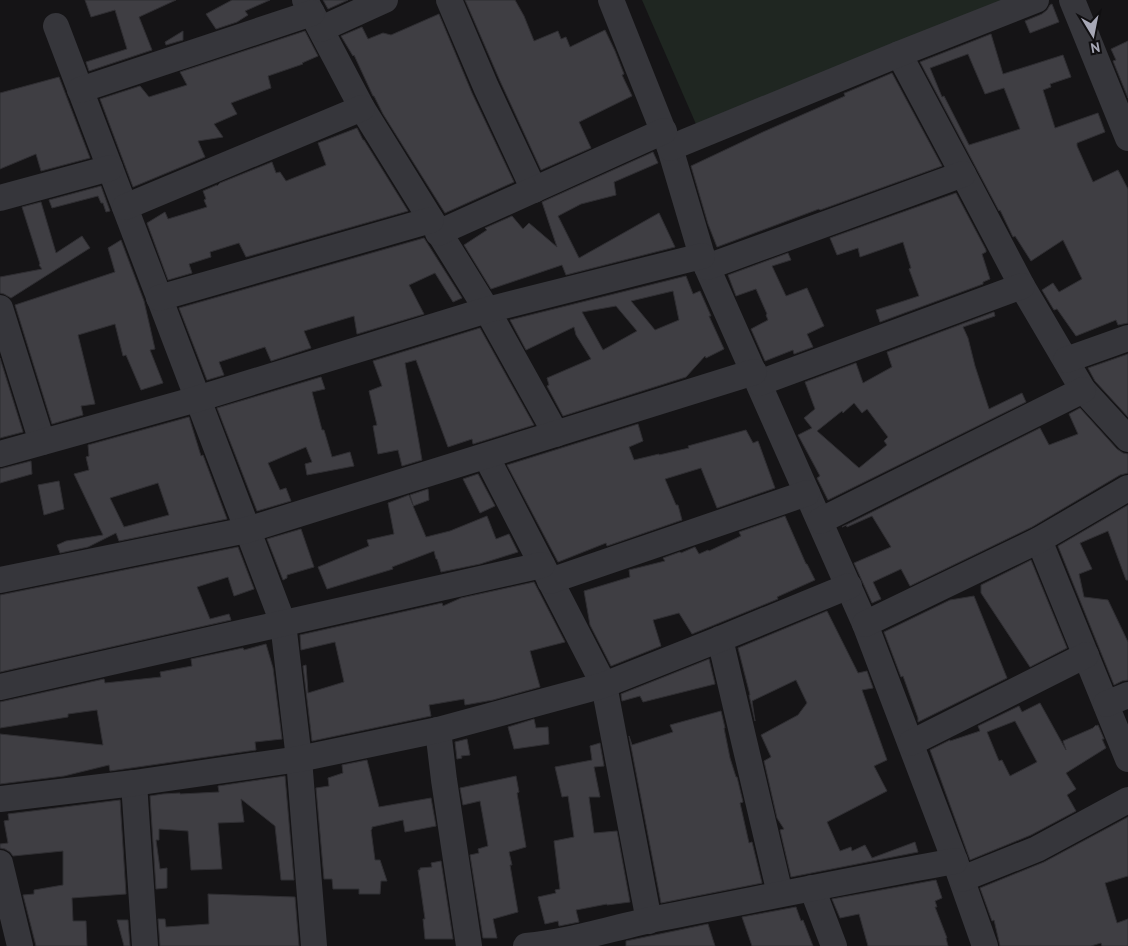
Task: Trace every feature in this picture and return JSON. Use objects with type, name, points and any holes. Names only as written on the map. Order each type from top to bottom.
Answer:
[{"type":"street","points":[[80,90],[313,14],[385,0]]},
{"type":"street","points":[[449,0],[486,87],[534,190]]},
{"type":"street","points":[[611,0],[667,140],[705,262],[866,624],[986,946]]},
{"type":"street","points":[[159,298],[434,226],[899,54],[1036,0]]},
{"type":"street","points":[[1072,0],[1128,138]]},
{"type":"street","points":[[313,14],[362,108],[486,310],[556,434]]},
{"type":"street","points":[[56,26],[283,623],[299,759],[314,946]]},
{"type":"street","points":[[899,54],[1022,286],[1083,390],[1128,439]]},
{"type":"street","points":[[125,207],[362,108]]},
{"type":"street","points":[[0,198],[110,168]]},
{"type":"street","points":[[0,454],[197,399],[486,310],[705,262],[963,174]]},
{"type":"street","points":[[0,580],[247,530],[556,434],[756,378],[1022,286]]},
{"type":"street","points":[[0,308],[42,442]]},
{"type":"street","points":[[1066,360],[1128,338]]},
{"type":"street","points":[[820,521],[1083,390]]},
{"type":"street","points":[[486,456],[604,685],[648,921]]},
{"type":"street","points":[[866,624],[1039,540],[1128,488]]},
{"type":"street","points":[[0,687],[283,623],[546,573],[807,493]]},
{"type":"street","points":[[1039,540],[1086,655],[1117,700],[1128,759]]},
{"type":"street","points":[[0,799],[134,783],[299,759],[438,730],[604,685],[849,586]]},
{"type":"street","points":[[720,639],[780,894]]},
{"type":"street","points":[[910,743],[1086,655]]},
{"type":"street","points":[[438,730],[469,946]]},
{"type":"street","points":[[134,783],[144,946]]},
{"type":"street","points":[[526,946],[548,944],[648,921],[812,888],[958,870],[1037,849],[1128,800]]},
{"type":"street","points":[[0,863],[20,946]]},
{"type":"street","points":[[812,888],[834,946]]},
{"type":"shaded area","points":[[642,0],[1010,0],[699,131]]},
{"type":"building","points":[[85,0],[176,0],[139,17],[152,50],[89,71],[86,62],[127,49],[115,10],[91,17]]},
{"type":"building","points":[[232,0],[270,0],[245,11],[248,15],[237,22],[216,29],[206,14]]},
{"type":"building","points":[[323,0],[348,0],[328,9]]},
{"type":"building","points":[[465,0],[515,0],[534,41],[558,31],[561,39],[566,37],[570,47],[605,30],[632,96],[579,122],[591,148],[541,170]]},
{"type":"building","points":[[1052,4],[1059,22],[1030,33],[1025,21],[1042,14]]},
{"type":"building","points":[[439,14],[472,93],[514,182],[445,213],[383,114],[354,55],[341,36],[362,27],[368,39],[383,33],[391,35]]},
{"type":"building","points":[[183,31],[183,40],[166,45],[165,42]]},
{"type":"building","points":[[305,31],[318,56],[303,64],[268,76],[271,88],[231,103],[237,114],[214,124],[223,137],[198,141],[205,157],[133,187],[100,99],[140,86],[149,97],[187,85],[180,72]]},
{"type":"building","points":[[991,34],[1003,74],[1063,55],[1071,77],[1050,84],[1051,87],[1043,90],[1055,128],[1098,113],[1105,132],[1077,143],[1077,146],[1093,182],[1118,170],[1128,189],[1128,323],[1118,325],[1116,320],[1076,336],[1057,309],[1054,310],[1042,290],[1053,283],[1059,292],[1082,279],[1063,240],[1031,261],[1015,236],[1013,237],[920,62]],"holes":[[[968,54],[985,94],[1004,88],[1020,129],[969,145],[944,96],[942,97],[930,68]]]},
{"type":"building","points":[[1128,41],[1128,98],[1113,61],[1116,60],[1111,49]]},
{"type":"building","points":[[892,73],[942,166],[717,247],[708,224],[691,166],[845,96],[844,93]]},
{"type":"building","points":[[59,77],[90,158],[41,171],[36,154],[0,169],[0,93]]},
{"type":"building","points":[[357,128],[408,211],[246,257],[239,243],[210,252],[211,257],[189,264],[192,273],[168,280],[147,223],[165,212],[168,219],[207,207],[203,191],[272,162],[276,173],[280,172],[286,181],[326,165],[318,143]]},
{"type":"building","points":[[653,152],[658,163],[614,182],[616,195],[581,204],[558,216],[579,258],[659,213],[675,247],[566,275],[562,265],[491,289],[464,245],[487,230],[485,228],[512,216],[523,229],[529,223],[557,247],[542,202]]},
{"type":"building","points":[[101,186],[110,211],[106,212],[98,196],[52,208],[49,200]]},
{"type":"building","points":[[956,193],[986,250],[982,254],[990,279],[983,282],[983,284],[880,322],[876,310],[919,296],[909,269],[911,268],[903,242],[860,257],[858,248],[837,255],[830,238]]},
{"type":"building","points":[[41,202],[56,253],[82,236],[90,248],[11,298],[0,293],[0,277],[42,269],[39,265],[22,207]]},
{"type":"building","points":[[424,238],[462,298],[453,302],[435,273],[409,285],[424,314],[357,334],[354,316],[304,331],[311,348],[271,361],[265,347],[219,362],[224,375],[207,380],[179,308]]},
{"type":"building","points":[[121,240],[144,301],[155,349],[150,350],[163,383],[141,390],[126,355],[123,356],[115,324],[78,335],[95,404],[81,406],[83,415],[52,424],[15,305],[115,272],[108,248]]},
{"type":"building","points":[[788,253],[791,260],[772,266],[786,296],[807,288],[824,326],[807,334],[813,347],[794,354],[793,350],[765,361],[751,329],[768,320],[767,314],[756,289],[736,296],[728,275]]},
{"type":"building","points":[[686,276],[693,294],[700,291],[724,349],[706,358],[705,356],[686,377],[563,416],[547,386],[549,385],[547,378],[591,359],[576,335],[574,327],[526,350],[510,320]],"holes":[[[673,291],[679,320],[655,330],[631,301]],[[616,306],[637,331],[603,350],[582,312]]]},
{"type":"building","points":[[994,312],[995,316],[963,327],[989,409],[1022,393],[1026,402],[828,500],[817,478],[820,476],[798,435],[812,428],[804,418],[815,409],[805,382],[856,363],[863,383],[892,367],[887,352]],"holes":[[[854,403],[862,413],[867,409],[888,437],[884,441],[887,445],[859,468],[817,431]]]},
{"type":"building","points":[[480,328],[534,425],[473,444],[472,439],[448,447],[416,360],[405,363],[422,460],[402,466],[398,450],[378,454],[373,426],[377,425],[369,391],[382,386],[373,361]]},
{"type":"building","points":[[1128,354],[1128,417],[1095,381],[1088,368]]},
{"type":"building","points":[[0,358],[23,432],[0,438]]},
{"type":"building","points":[[321,377],[325,389],[312,392],[322,430],[324,430],[332,457],[350,452],[354,466],[307,475],[305,464],[312,462],[306,447],[268,463],[280,490],[286,488],[291,501],[257,511],[217,408]]},
{"type":"building","points":[[1080,408],[1117,449],[1128,454],[1128,473],[1120,475],[1032,527],[910,586],[901,569],[873,582],[881,599],[872,603],[854,563],[891,547],[872,516],[847,527],[846,525],[1040,428],[1049,445],[1078,434],[1069,414]]},
{"type":"building","points":[[189,417],[201,456],[203,455],[227,519],[119,541],[116,533],[88,547],[60,553],[57,545],[66,541],[103,535],[74,474],[89,470],[86,457],[89,456],[88,445]],"holes":[[[158,483],[169,515],[124,527],[110,498]]]},
{"type":"building","points":[[638,424],[643,441],[629,447],[634,460],[689,448],[688,446],[746,430],[753,443],[758,441],[775,488],[717,508],[701,468],[665,479],[676,505],[678,505],[682,520],[607,546],[606,543],[558,562],[507,465]]},
{"type":"building","points":[[31,461],[32,474],[0,483],[0,469]]},
{"type":"building","points":[[478,474],[495,506],[480,513],[463,479]]},
{"type":"building","points":[[59,481],[64,509],[44,515],[38,485]]},
{"type":"building","points":[[428,489],[429,500],[413,506],[426,537],[450,531],[487,516],[496,539],[509,534],[518,552],[480,564],[441,572],[434,551],[392,567],[393,569],[327,589],[318,567],[369,546],[367,540],[394,534],[388,503],[409,495],[413,505],[410,495]]},
{"type":"building","points":[[1128,505],[1128,580],[1126,580],[1108,531],[1080,543],[1092,569],[1079,574],[1084,597],[1108,600],[1128,642],[1128,680],[1114,685],[1058,546]]},
{"type":"building","points":[[785,516],[815,580],[777,597],[778,599],[692,634],[679,613],[653,620],[661,646],[611,666],[590,625],[584,591],[630,577],[629,570],[665,561],[663,558],[695,547],[699,554],[709,551],[741,536],[739,532]]},
{"type":"building","points":[[301,529],[314,567],[287,575],[287,578],[283,580],[267,539]]},
{"type":"building","points":[[238,547],[254,589],[234,596],[228,577],[197,587],[210,619],[229,614],[231,620],[0,672],[0,595]]},
{"type":"building","points":[[1031,560],[1067,648],[1030,667],[981,593],[981,585]]},
{"type":"building","points":[[534,582],[565,642],[530,651],[540,687],[493,700],[465,705],[464,699],[429,705],[431,716],[312,741],[303,666],[306,665],[308,693],[344,682],[335,642],[301,650],[300,635],[442,603],[443,606],[461,598]]},
{"type":"building","points":[[974,596],[1007,678],[918,722],[903,676],[901,677],[884,632],[950,600]]},
{"type":"building","points":[[827,611],[858,673],[867,671],[873,688],[862,690],[887,760],[874,766],[887,791],[827,822],[840,851],[851,847],[852,851],[865,845],[872,858],[915,842],[918,852],[791,877],[780,830],[784,829],[777,818],[764,761],[771,757],[761,735],[798,715],[807,703],[796,680],[752,701],[755,721],[738,648]]},
{"type":"building","points":[[266,644],[273,668],[282,739],[255,742],[256,750],[110,771],[109,765],[64,776],[0,784],[0,734],[103,745],[97,710],[68,714],[68,717],[0,728],[0,702],[104,679],[105,683],[161,677],[160,672],[192,666],[191,659],[243,648],[244,650]]},
{"type":"building","points":[[709,659],[715,684],[643,702],[640,696],[622,701],[621,694]]},
{"type":"building","points":[[1040,703],[1066,750],[1063,741],[1098,725],[1106,748],[1066,773],[1076,789],[1067,795],[1076,811],[1031,835],[970,860],[930,750],[950,740],[980,731],[978,726],[1019,706],[1022,712]],"holes":[[[1015,721],[1037,762],[1010,776],[1002,760],[999,761],[987,732]]]},
{"type":"building","points":[[721,711],[730,758],[743,802],[740,803],[749,843],[752,842],[762,883],[661,903],[629,736],[632,745],[673,732],[670,725]]},
{"type":"building","points":[[534,719],[536,728],[548,727],[549,744],[514,749],[508,727]]},
{"type":"building","points":[[467,739],[470,755],[461,756],[462,758],[457,759],[455,742]]},
{"type":"building","points":[[600,743],[604,766],[594,767],[600,797],[589,797],[594,833],[617,831],[630,902],[576,910],[579,922],[559,926],[558,921],[545,924],[538,897],[556,893],[555,890],[560,889],[554,841],[574,837],[568,796],[562,797],[555,767],[592,760],[590,746]]},
{"type":"building","points":[[367,760],[379,807],[431,798],[436,826],[405,832],[403,820],[372,827],[375,860],[380,860],[387,881],[381,881],[380,894],[359,894],[359,889],[333,889],[332,879],[324,879],[316,788],[329,786],[328,778],[343,773],[342,765]]},
{"type":"building","points":[[285,776],[294,880],[281,880],[275,826],[241,799],[244,822],[218,823],[222,869],[191,870],[188,831],[159,829],[159,840],[156,840],[160,869],[167,868],[167,888],[156,889],[150,796],[219,792],[218,786]]},
{"type":"building","points":[[516,776],[526,847],[509,852],[518,912],[493,919],[497,938],[483,938],[470,855],[479,853],[478,849],[488,846],[480,801],[463,805],[460,788]]},
{"type":"building","points":[[120,800],[126,894],[72,898],[73,921],[86,921],[87,946],[36,946],[23,895],[34,894],[34,890],[63,885],[63,851],[13,856],[10,852],[0,848],[0,844],[8,843],[4,821],[9,820],[8,814]]},
{"type":"building","points":[[1128,817],[1128,876],[1105,883],[1117,923],[1128,919],[1128,946],[1102,946],[1101,943],[1091,946],[1000,946],[994,920],[992,921],[980,888],[1044,862]]},
{"type":"building","points":[[441,861],[453,939],[425,939],[423,919],[425,919],[418,870],[420,868],[432,867],[431,863]]},
{"type":"building","points":[[936,880],[942,898],[935,901],[937,907],[935,907],[947,938],[948,946],[868,946],[859,914],[840,918],[832,899]]},
{"type":"building","points":[[208,894],[295,897],[299,946],[160,946],[158,919],[165,919],[166,927],[209,924]]},
{"type":"building","points":[[796,907],[813,946],[752,946],[742,917]]},
{"type":"building","points":[[117,920],[128,920],[130,946],[124,946]]},
{"type":"building","points":[[708,924],[715,946],[626,946],[626,941]]}]
